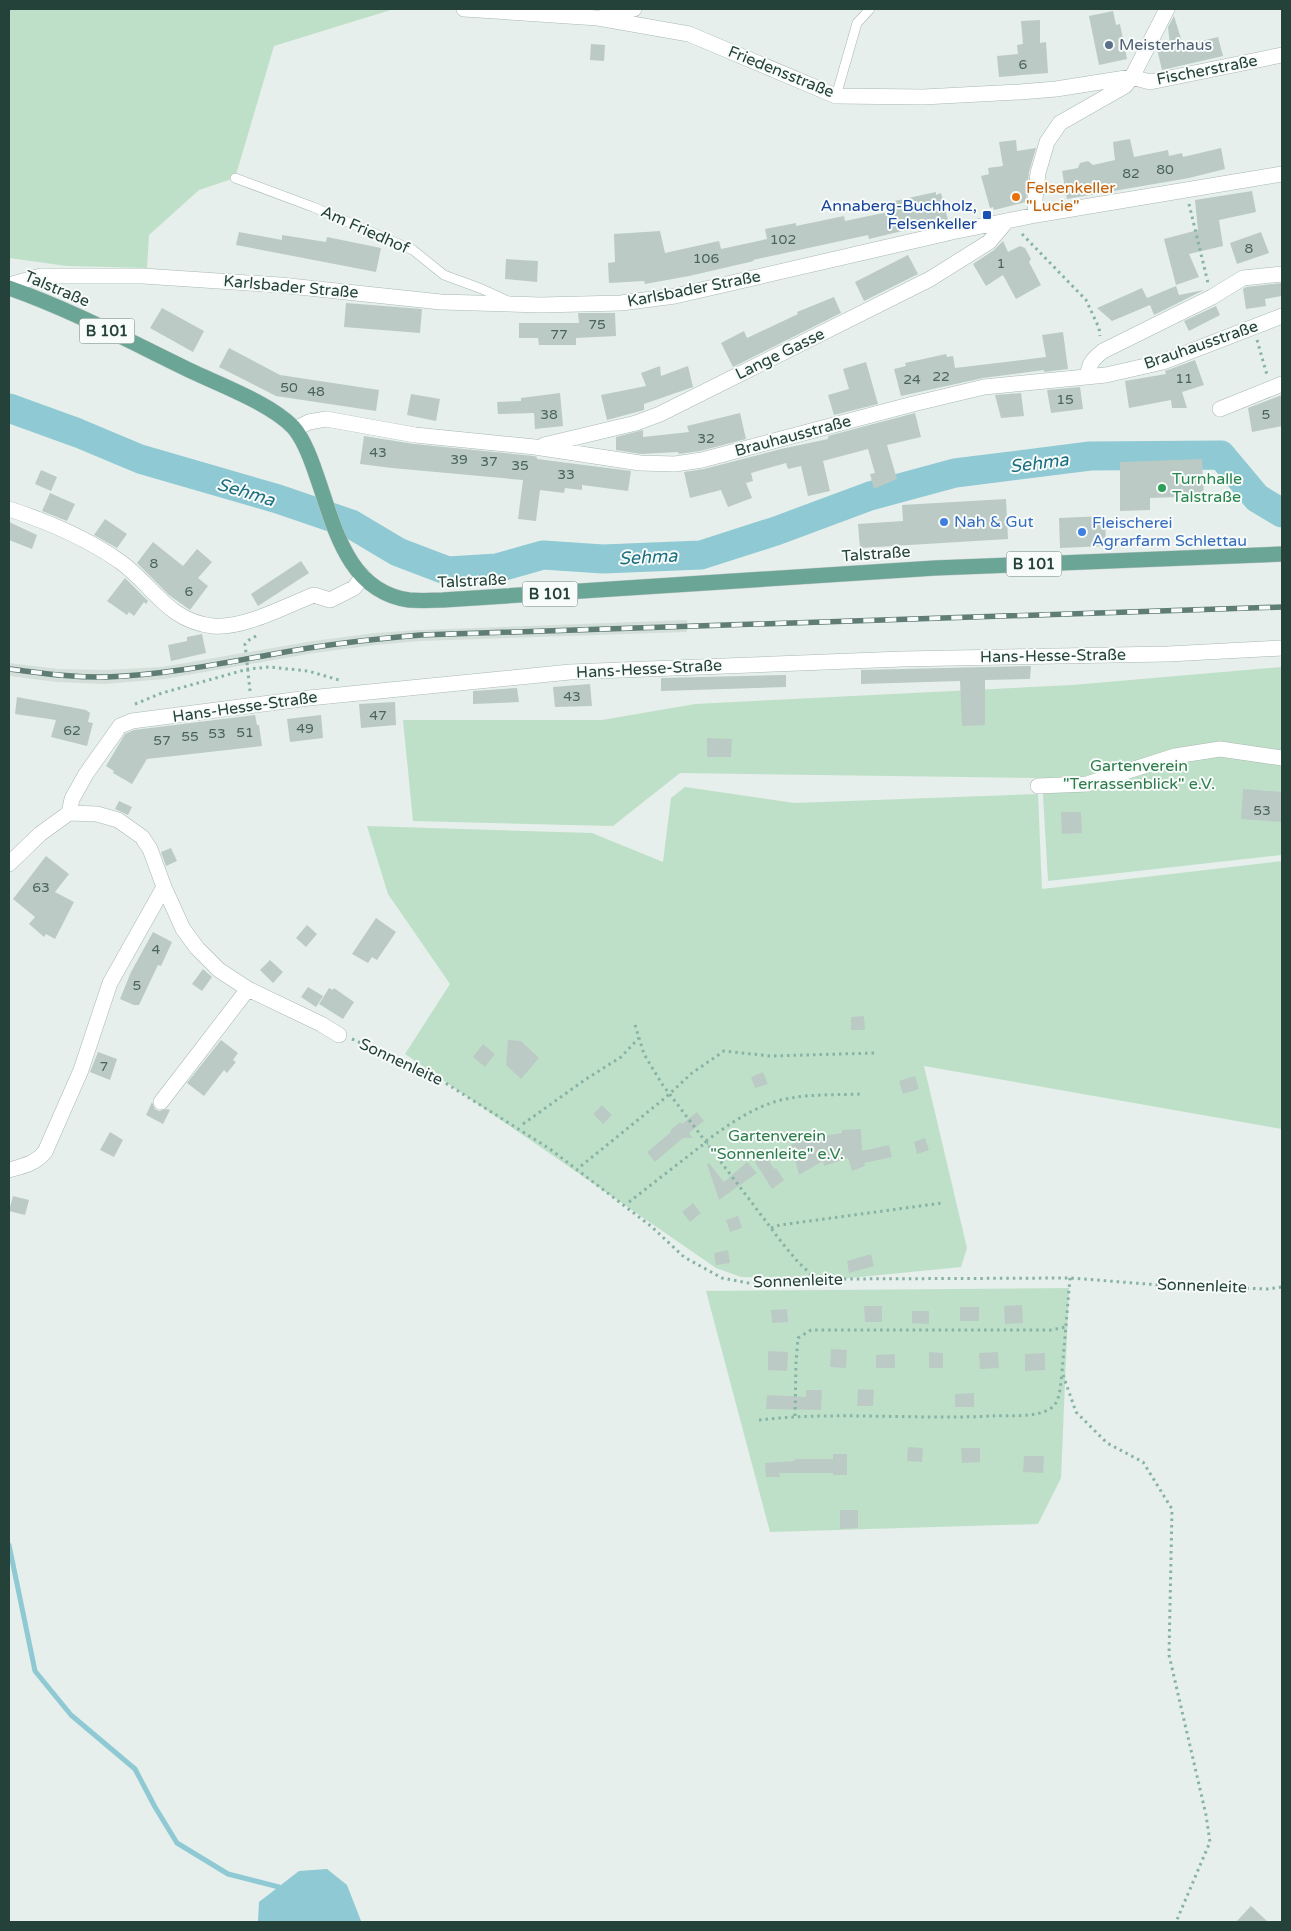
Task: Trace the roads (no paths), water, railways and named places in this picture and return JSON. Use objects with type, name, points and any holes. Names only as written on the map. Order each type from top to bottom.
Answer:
[{"type":"main road","name":"Talstraße","points":[[9,287],[44,300],[282,416],[295,429],[309,455],[338,540],[347,556],[362,576],[373,585],[392,595],[409,600],[444,600],[935,568],[1282,554]]},
{"type":"street","name":"Friedensstraße","points":[[464,9],[598,18],[689,34],[836,96],[923,97],[1020,92],[1056,89],[1132,77]]},
{"type":"street","points":[[598,18],[634,9]]},
{"type":"street","points":[[1036,215],[1037,182],[1047,142],[1060,123],[1125,86],[1132,77],[1167,9]]},
{"type":"street","name":"Fischerstraße","points":[[1132,77],[1150,82],[1282,55]]},
{"type":"street","name":"Karlsbader Straße","points":[[9,287],[41,276],[143,276],[280,285],[441,302],[541,306],[621,303],[675,296],[952,232],[1036,215],[1282,174]]},
{"type":"street","name":"Lange Gasse","points":[[535,447],[636,423],[660,414],[930,279],[988,242],[1010,221]]},
{"type":"street","points":[[1088,377],[1088,368],[1093,359],[1103,351],[1212,297],[1243,278],[1282,274]]},
{"type":"street","name":"Brauhausstraße","points":[[295,429],[309,422],[326,419],[415,435],[535,447],[640,463],[675,464],[702,460],[984,387],[1106,375],[1163,362],[1282,316]]},
{"type":"street","points":[[1220,409],[1276,386]]},
{"type":"street","points":[[9,509],[42,520],[88,543],[122,563],[174,613],[191,621],[214,626],[243,622],[314,595],[330,600],[354,588],[362,576]]},
{"type":"street","name":"Hans-Hesse-Straße","points":[[70,813],[72,799],[86,774],[120,726],[132,721],[360,692],[570,672],[902,659],[1168,654],[1282,648]]},
{"type":"street","points":[[1038,786],[1087,784],[1175,756],[1220,749],[1282,758]]},
{"type":"street","points":[[9,864],[40,834],[70,813]]},
{"type":"street","name":"Sonnenleite","points":[[70,813],[94,814],[118,820],[142,837],[150,849],[164,887],[183,929],[197,948],[218,970],[248,989],[321,1024],[339,1035]]},
{"type":"street","points":[[9,1170],[31,1164],[45,1152],[81,1070],[110,983],[164,887]]},
{"type":"street","points":[[161,1102],[248,989]]},
{"type":"lane","points":[[836,96],[857,23],[870,9]]},
{"type":"lane","name":"Am Friedhof","points":[[235,178],[313,207],[413,250],[444,274],[515,304]]},
{"type":"water","points":[[327,1869],[347,1885],[360,1922],[258,1922],[259,1902],[299,1871]]},
{"type":"waterway","name":"Sehma","points":[[9,408],[78,433],[140,459],[278,499],[351,524],[398,552],[448,571],[497,568],[543,555],[603,559],[701,555],[776,531],[870,496],[955,473],[1090,456],[1221,455],[1257,498],[1282,513]]},
{"type":"waterway","points":[[9,1545],[35,1671],[71,1715],[135,1769],[177,1843],[228,1874],[279,1887]]},
{"type":"railway","points":[[9,669],[82,677],[128,676],[191,668],[329,645],[421,635],[1282,607]]},
{"type":"place","name":"Meisterhaus","points":[[1109,45]]},
{"type":"place","name":"Felsenkeller \"Lucie\"","points":[[1016,197]]},
{"type":"place","name":"Annaberg-Buchholz, Felsenkeller","points":[[987,215]]},
{"type":"place","name":"Turnhalle Talstraße","points":[[1162,488]]},
{"type":"place","name":"Nah & Gut","points":[[944,522]]},
{"type":"place","name":"Fleischerei Agrarfarm Schlettau","points":[[1082,532]]},
{"type":"park label","name":"Gartenverein \"Terrassenblick\" e.V.","points":[[1139,775]]},
{"type":"park label","name":"Gartenverein \"Sonnenleite\" e.V.","points":[[777,1145]]}]
